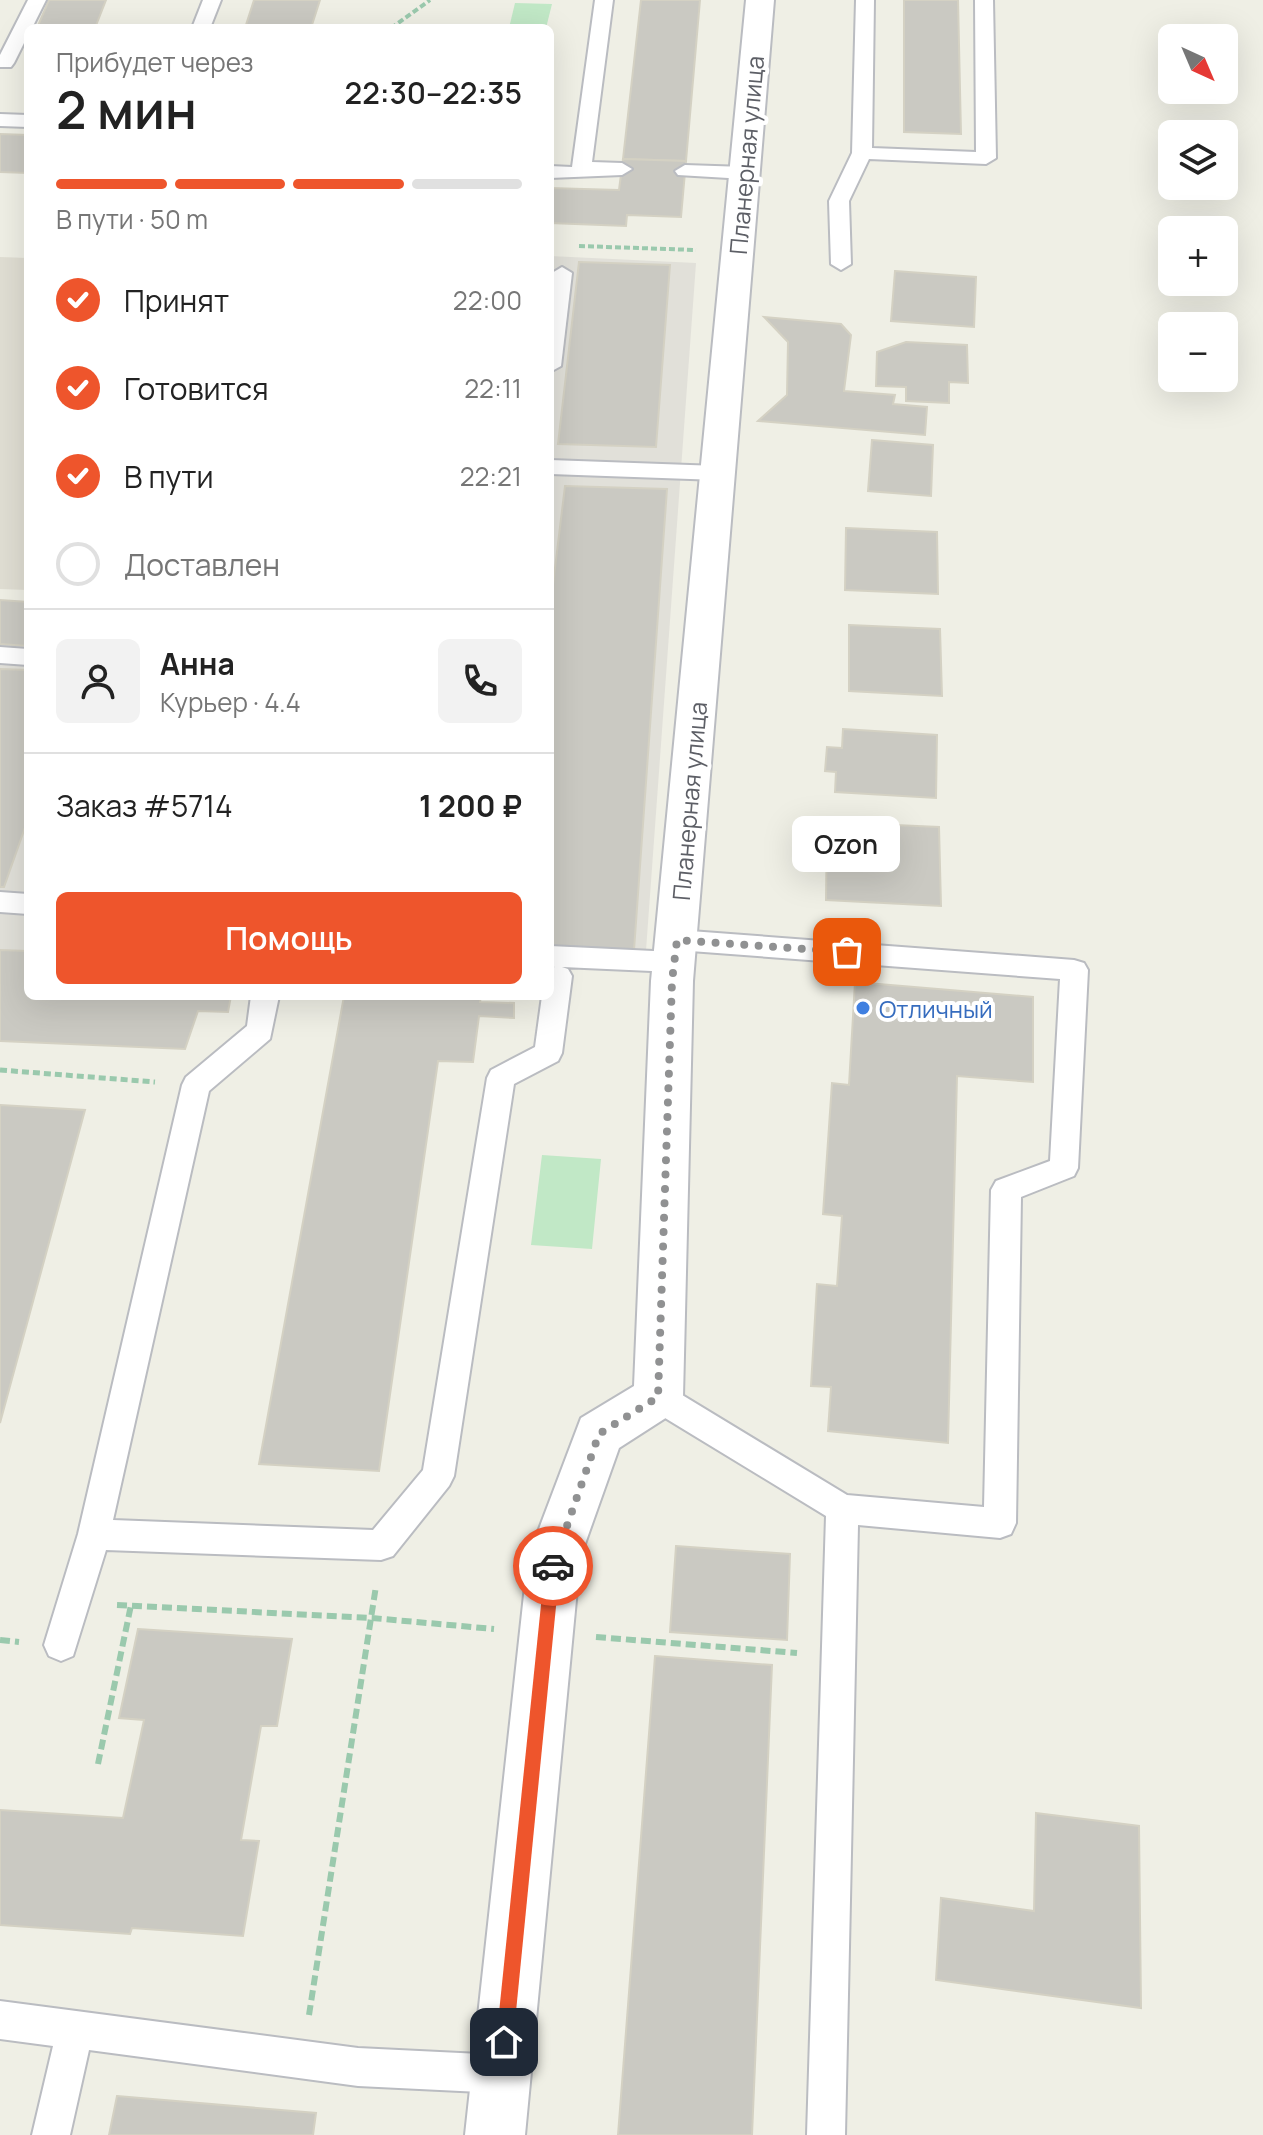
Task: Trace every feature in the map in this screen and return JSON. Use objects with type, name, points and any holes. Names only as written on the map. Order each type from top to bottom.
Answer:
[{"type":"street","name":"Планерная улица","points":[[658,1397],[674,961],[760,0]]},
{"type":"street","points":[[495,2135],[554,1558],[599,1434],[658,1397]]},
{"type":"lane","points":[[25,24],[37,0]]},
{"type":"lane","points":[[203,24],[212,0]]},
{"type":"lane","points":[[554,172],[581,173],[604,0]]},
{"type":"lane","points":[[841,264],[839,201],[862,153],[865,0]]},
{"type":"lane","points":[[862,153],[986,158],[984,0]]},
{"type":"lane","points":[[5,63],[24,26]]},
{"type":"lane","points":[[0,120],[24,121]]},
{"type":"lane","points":[[582,168],[622,169]]},
{"type":"lane","points":[[685,171],[745,173]]},
{"type":"lane","points":[[554,335],[562,273]]},
{"type":"lane","points":[[554,467],[718,473]]},
{"type":"lane","points":[[0,655],[24,657]]},
{"type":"lane","points":[[0,902],[24,904]]},
{"type":"lane","points":[[554,969],[674,961],[1074,970],[1064,1168],[1006,1190],[1000,1523],[842,1509],[658,1397]]},
{"type":"lane","points":[[61,1645],[94,1534],[196,1085],[260,1031],[264,1000]]},
{"type":"lane","points":[[94,1534],[381,1545],[438,1476],[501,1078],[548,1053],[551,1000]]},
{"type":"lane","points":[[826,2135],[842,1509]]},
{"type":"lane","points":[[0,2020],[358,2067],[501,2074]]},
{"type":"lane","points":[[51,2135],[75,2029]]},
{"type":"path","points":[[397,24],[430,0]]},
{"type":"path","points":[[566,245],[737,251]]},
{"type":"path","points":[[0,1070],[196,1085]]},
{"type":"path","points":[[302,2059],[381,1545]]},
{"type":"path","points":[[98,1764],[131,1605],[372,1618],[838,1657]]},
{"type":"shaded area","points":[[554,256],[696,263],[645,964],[554,959]]},
{"type":"shaded area","points":[[0,257],[24,258],[24,590],[0,589]]},
{"type":"shaded area","points":[[0,600],[24,602],[24,951],[0,950]]},
{"type":"green space","points":[[515,3],[552,4],[547,24],[510,24]]},
{"type":"green space","points":[[542,1155],[601,1159],[592,1249],[531,1245]]},
{"type":"building","points":[[49,0],[106,0],[97,24],[39,24]]},
{"type":"building","points":[[254,0],[320,0],[312,24],[246,24]]},
{"type":"building","points":[[641,0],[700,0],[686,161],[623,159]]},
{"type":"building","points":[[904,0],[958,0],[961,134],[904,132]]},
{"type":"building","points":[[0,134],[24,135],[24,173],[0,172]]},
{"type":"building","points":[[623,159],[686,161],[681,217],[627,215],[626,226],[554,223],[554,188],[619,190]]},
{"type":"building","points":[[579,262],[670,265],[656,447],[558,444]]},
{"type":"building","points":[[895,271],[976,277],[974,327],[891,321]]},
{"type":"building","points":[[764,317],[841,324],[851,335],[844,391],[895,395],[893,404],[927,407],[925,435],[758,421],[787,395],[788,342]]},
{"type":"building","points":[[906,342],[967,345],[968,383],[949,382],[949,403],[906,401],[906,387],[876,386],[877,352]]},
{"type":"building","points":[[872,440],[933,445],[931,496],[868,491]]},
{"type":"building","points":[[565,486],[667,489],[634,950],[554,947],[554,576]]},
{"type":"building","points":[[846,528],[937,532],[938,594],[845,590]]},
{"type":"building","points":[[0,600],[24,602],[24,646],[0,644]]},
{"type":"building","points":[[849,625],[940,629],[942,696],[849,691]]},
{"type":"building","points":[[0,669],[24,670],[24,830],[4,887],[0,887]]},
{"type":"building","points":[[843,729],[937,735],[936,798],[835,792],[836,772],[825,771],[827,747],[842,748]]},
{"type":"building","points":[[827,822],[939,827],[941,906],[826,900]]},
{"type":"building","points":[[0,950],[24,951],[24,1000],[230,1000],[228,1012],[198,1011],[185,1049],[0,1041]]},
{"type":"building","points":[[855,982],[1033,997],[1033,1082],[957,1076],[948,1443],[828,1431],[831,1387],[811,1386],[817,1284],[837,1286],[842,1216],[823,1214],[832,1083],[849,1085]]},
{"type":"building","points":[[343,1000],[480,1000],[514,1003],[514,1018],[479,1016],[473,1062],[438,1061],[379,1471],[259,1464]]},
{"type":"building","points":[[0,1105],[85,1110],[0,1423]]},
{"type":"building","points":[[676,1546],[790,1554],[787,1640],[670,1632]]},
{"type":"building","points":[[138,1629],[292,1639],[277,1726],[261,1726],[241,1840],[259,1841],[243,1936],[132,1928],[130,1934],[0,1925],[0,1810],[123,1818],[144,1720],[119,1718]]},
{"type":"building","points":[[655,1656],[772,1665],[752,2135],[618,2135]]},
{"type":"building","points":[[1036,1813],[1139,1826],[1141,2008],[936,1980],[941,1898],[1034,1911]]},
{"type":"building","points":[[117,2096],[316,2113],[313,2135],[109,2135]]},
{"type":"way so far","points":[[553,1566],[599,1434],[658,1397],[672,981],[677,940],[847,952]]},
{"type":"place","name":"Ozon","points":[[847,952]]},
{"type":"place","name":"Отличный","points":[[863,1008]]},
{"type":"route","points":[[504,2042],[553,1566]]}]
